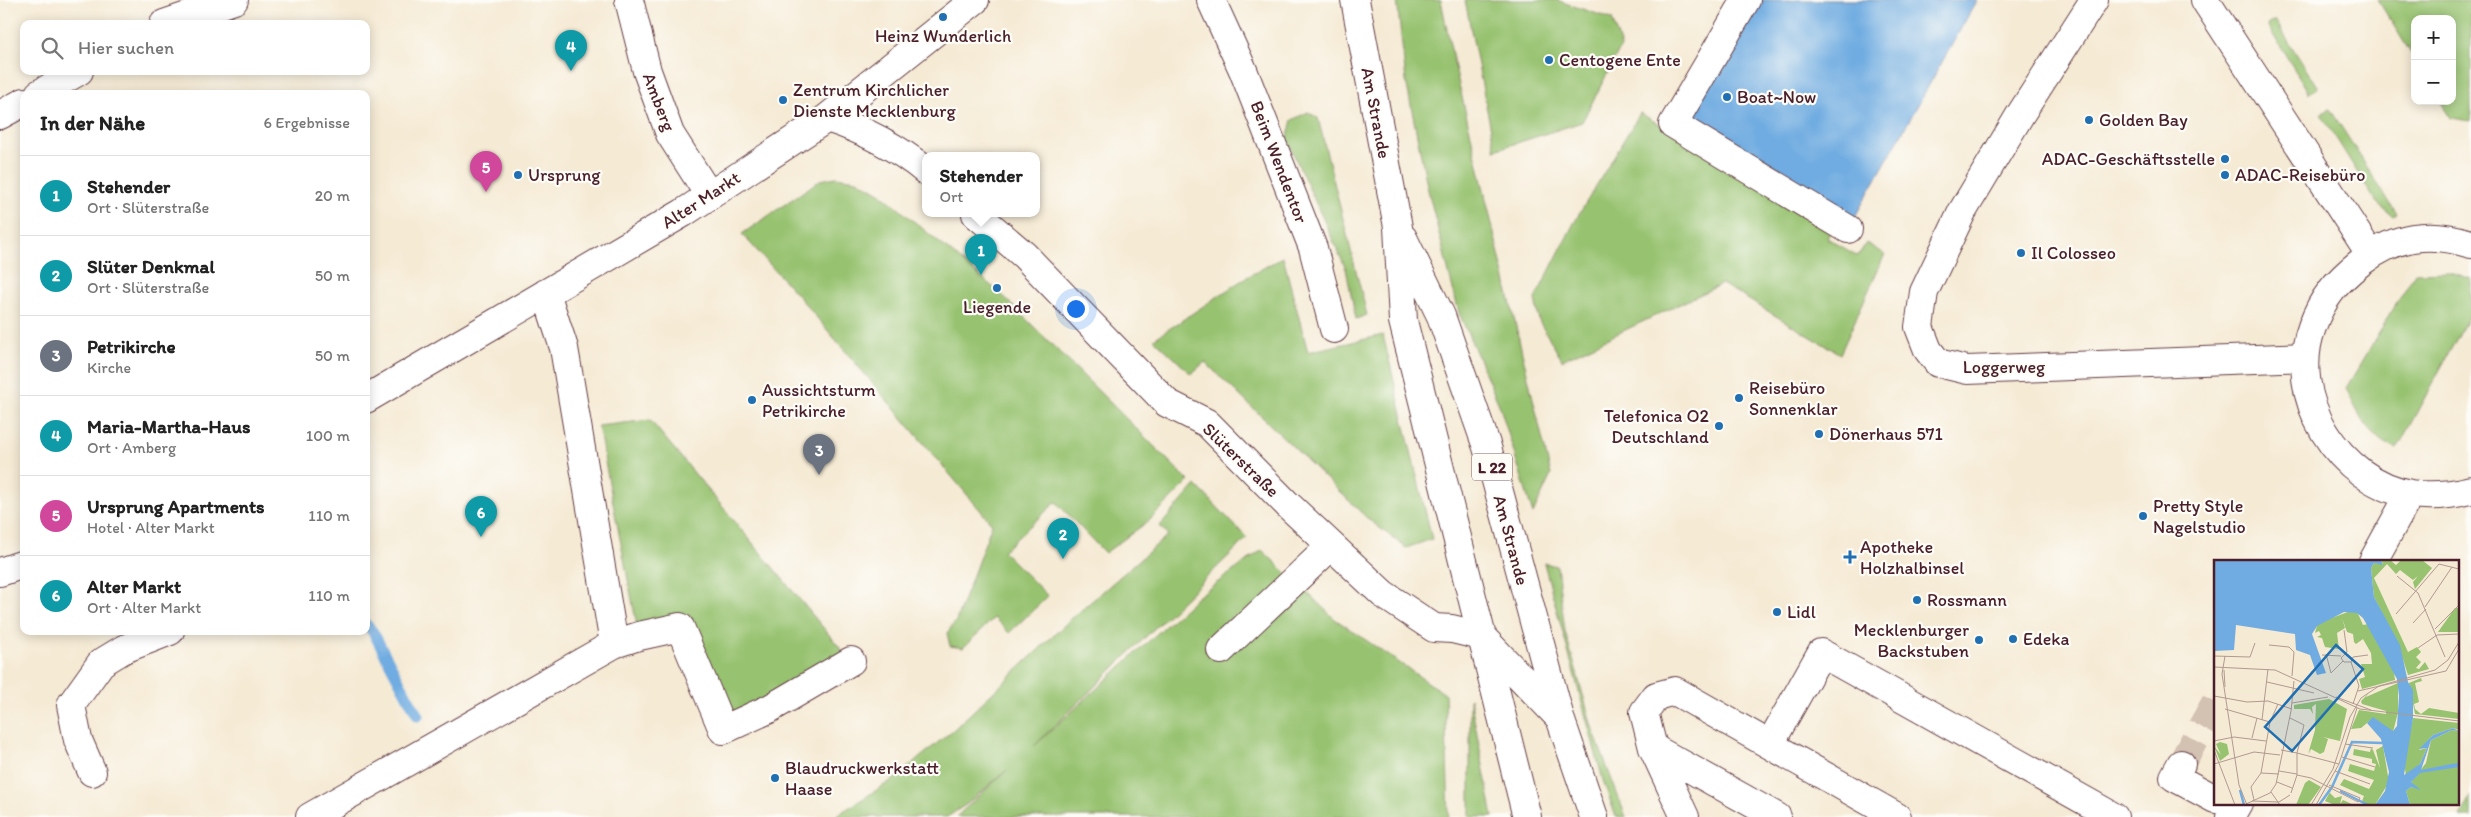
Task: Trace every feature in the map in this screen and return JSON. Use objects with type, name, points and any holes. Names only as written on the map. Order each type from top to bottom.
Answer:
[{"type":"street","points":[[165,15],[234,0]]},
{"type":"street","name":"Amberg","points":[[629,0],[647,71],[670,134],[709,195]]},
{"type":"street","name":"Alter Markt","points":[[370,396],[709,195],[827,118],[975,0]]},
{"type":"street","name":"Beim Wendentor","points":[[1211,0],[1243,70],[1313,248],[1334,329]]},
{"type":"street","name":"Am Strande","points":[[1355,0],[1398,227],[1403,321],[1527,817]]},
{"type":"street","points":[[1746,0],[1674,124],[1848,229]]},
{"type":"street","name":"Loggerweg","points":[[2094,0],[2020,115],[1962,212],[1924,292],[1919,327],[1928,350],[1938,363],[1967,370],[2305,357]]},
{"type":"street","points":[[2205,0],[2371,254]]},
{"type":"street","points":[[46,90],[72,75]]},
{"type":"street","points":[[0,115],[20,104]]},
{"type":"street","points":[[827,118],[860,129],[889,144],[922,168]]},
{"type":"street","name":"Slüterstraße","points":[[980,217],[1024,255],[1167,403],[1207,423],[1331,546],[1383,594],[1434,628],[1452,629],[1481,636]]},
{"type":"street","name":"Am Strande","points":[[1398,227],[1441,316],[1487,448],[1560,718],[1594,817]]},
{"type":"street","points":[[2471,244],[2415,237],[2392,242],[2371,254],[2340,279],[2323,302],[2311,329],[2305,357],[2308,395],[2322,430],[2344,460],[2375,482],[2410,494],[2443,496],[2471,490]]},
{"type":"street","points":[[546,293],[564,348],[614,644]]},
{"type":"street","points":[[2374,560],[2410,494]]},
{"type":"street","points":[[1221,650],[1331,546]]},
{"type":"street","points":[[0,572],[20,565]]},
{"type":"street","points":[[310,817],[614,644],[639,636],[680,627],[723,730],[769,709],[851,661]]},
{"type":"street","points":[[92,772],[78,740],[71,705],[101,663],[124,649],[160,635]]},
{"type":"street","name":"Am Strande","points":[[1481,636],[1560,718]]},
{"type":"street","points":[[1770,744],[1821,653],[2114,817]]},
{"type":"street","points":[[1685,817],[1652,748],[1644,712],[1656,696],[1675,691],[1897,817]]},
{"type":"street","points":[[1652,748],[1777,817]]},
{"type":"street","points":[[2181,764],[2174,777],[2214,798]]},
{"type":"green space","points":[[1397,0],[1441,0],[1453,59],[1551,475],[1533,514],[1500,407],[1459,313],[1428,190],[1406,81]]},
{"type":"green space","points":[[1465,0],[1556,0],[1612,19],[1621,47],[1582,122],[1495,150]]},
{"type":"green space","points":[[2378,0],[2471,0],[2471,121],[2451,118],[2443,105],[2456,105],[2456,15],[2411,15],[2411,54]]},
{"type":"green space","points":[[2275,20],[2318,88],[2309,93],[2267,25]]},
{"type":"green space","points":[[2330,109],[2397,214],[2393,216],[2376,202],[2321,114]]},
{"type":"green space","points":[[1308,112],[1318,118],[1367,315],[1356,319],[1346,269],[1287,140],[1292,120]]},
{"type":"green space","points":[[1640,113],[1834,226],[1827,238],[1858,256],[1866,243],[1885,254],[1840,354],[1722,284],[1562,360],[1539,321],[1535,299],[1575,221]]},
{"type":"green space","points":[[836,177],[857,180],[880,193],[1000,293],[1189,481],[1150,520],[1105,553],[1056,502],[1003,551],[1048,596],[1009,633],[994,618],[963,648],[950,646],[947,633],[956,621],[992,524],[801,299],[742,234],[820,180]]},
{"type":"green space","points":[[1283,257],[1308,352],[1383,335],[1432,539],[1406,548],[1368,519],[1205,362],[1191,374],[1154,339],[1247,277]]},
{"type":"green space","points":[[2451,272],[2471,279],[2471,312],[2397,449],[2379,439],[2372,432],[2360,415],[2346,388],[2415,273]]},
{"type":"green space","points":[[650,420],[851,661],[723,730],[680,628],[639,636],[598,426]]},
{"type":"green space","points":[[1196,485],[1247,538],[1034,746],[1196,598],[1262,550],[1335,619],[1445,694],[1449,817],[956,817],[1007,770],[967,804],[947,817],[834,817],[894,779],[953,730],[1071,619],[1168,535],[1160,526]]},
{"type":"green space","points":[[1544,563],[1557,566],[1565,631],[1593,730],[1626,817],[1616,817],[1603,780]]},
{"type":"green space","points":[[1470,698],[1493,817],[1470,817]]},
{"type":"green space","points":[[2471,796],[2471,817],[2460,817]]},
{"type":"water","points":[[1746,0],[1977,0],[1848,229],[1673,124]]},
{"type":"waterway","points":[[370,629],[418,716]]},
{"type":"tunnel","points":[[2181,764],[2214,705]]},
{"type":"place","name":"Heinz Wunderlich","points":[[943,17]]},
{"type":"place","name":"Centogene Ente","points":[[1549,60]]},
{"type":"place","name":"Maria-Martha-Haus","points":[[571,71]]},
{"type":"place","name":"Boat~Now","points":[[1727,97]]},
{"type":"place","name":"Zentrum Kirchlicher Dienste Mecklenburg","points":[[783,100]]},
{"type":"place","name":"Golden Bay","points":[[2089,120]]},
{"type":"place","name":"ADAC-Geschäftsstelle","points":[[2225,159]]},
{"type":"place","name":"Ursprung","points":[[518,175]]},
{"type":"place","name":"ADAC-Reisebüro","points":[[2225,175]]},
{"type":"place","name":"Ursprung Apartments","points":[[486,192]]},
{"type":"place","name":"Il Colosseo","points":[[2021,253]]},
{"type":"place","name":"Stehender","points":[[981,275]]},
{"type":"place","name":"Liegende","points":[[997,288]]},
{"type":"place","name":"Reisebüro Sonnenklar","points":[[1739,398]]},
{"type":"place","name":"Aussichtsturm Petrikirche","points":[[752,400]]},
{"type":"place","name":"Telefonica O2 Deutschland","points":[[1719,426]]},
{"type":"place","name":"Dönerhaus 571","points":[[1819,434]]},
{"type":"place","name":"Petrikirche","points":[[819,475]]},
{"type":"place","name":"Pretty Style Nagelstudio","points":[[2143,516]]},
{"type":"place","name":"Alter Markt","points":[[481,537]]},
{"type":"place","name":"Apotheke Holzhalbinsel","points":[[1850,557]]},
{"type":"place","name":"Slüter Denkmal","points":[[1063,559]]},
{"type":"place","name":"Rossmann","points":[[1917,600]]},
{"type":"place","name":"Lidl","points":[[1777,612]]},
{"type":"place","name":"Edeka","points":[[2013,639]]},
{"type":"place","name":"Mecklenburger Backstuben","points":[[1979,640]]},
{"type":"place","name":"Blaudruckwerkstatt Haase","points":[[775,778]]}]
